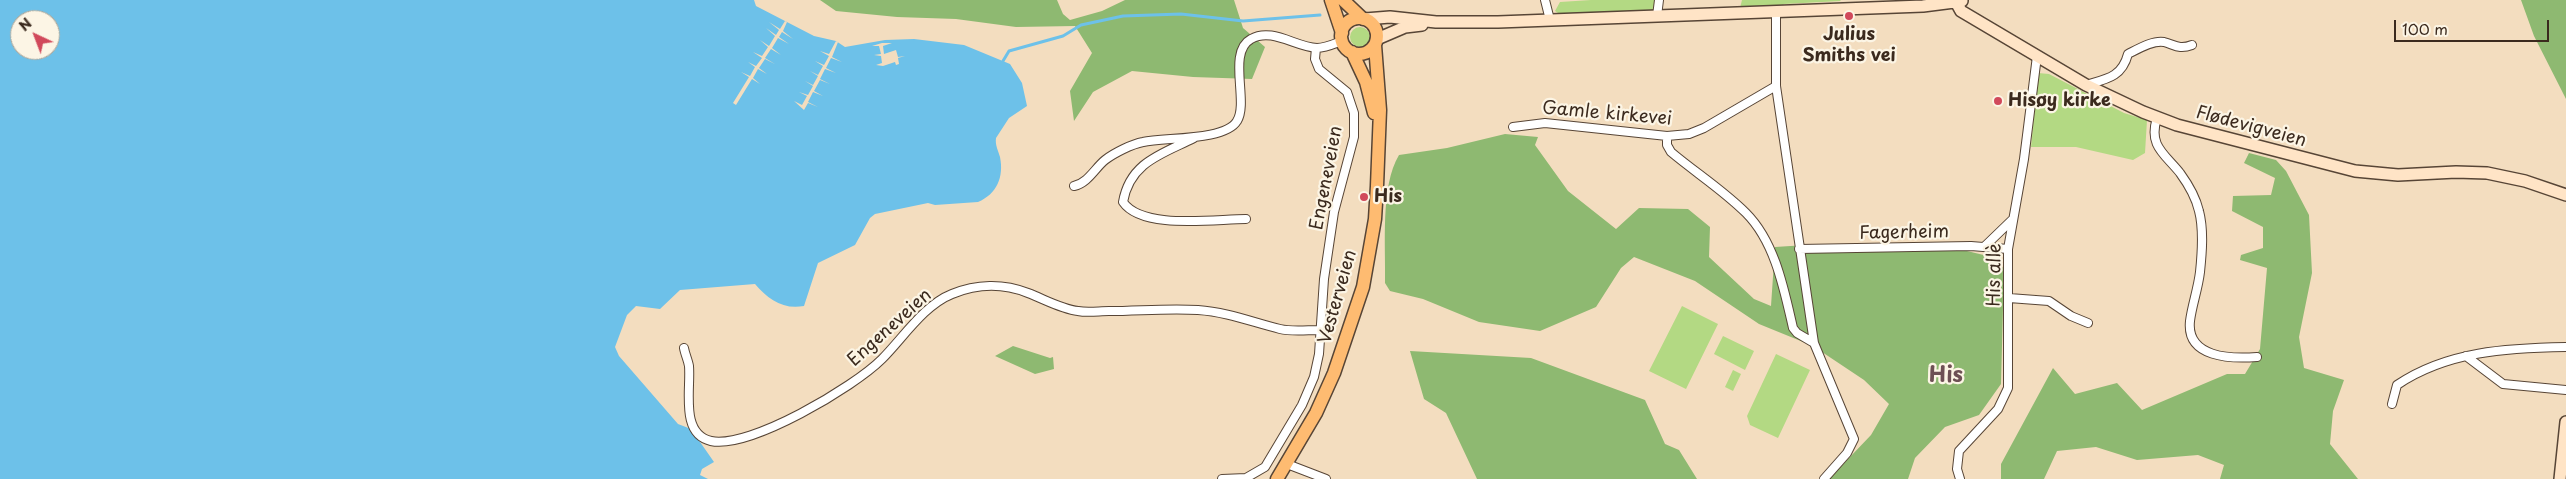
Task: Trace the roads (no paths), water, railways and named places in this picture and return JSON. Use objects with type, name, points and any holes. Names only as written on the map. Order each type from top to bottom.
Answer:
[{"type":"main road","points":[[1331,0],[1342,37],[1352,52],[1362,54],[1376,42],[1405,26],[1436,22],[1776,12],[1848,5],[1923,6],[1960,1]]},
{"type":"main road","points":[[1343,0],[1373,25],[1376,42]]},
{"type":"main road","name":"Flødevigveien","points":[[1960,1],[1961,11],[2086,85],[2157,118],[2313,162],[2355,171],[2398,175],[2456,172],[2487,173],[2525,181],[2566,195]]},
{"type":"main road","points":[[1342,37],[1347,23],[1364,19],[1390,17],[1436,22]]},
{"type":"main road","name":"Vesterveien","points":[[1277,479],[1316,413],[1334,373],[1363,287],[1375,219],[1380,110],[1376,42]]},
{"type":"main road","name":"Vesterveien","points":[[1352,52],[1366,82],[1378,127]]},
{"type":"main road","points":[[2560,479],[2566,422]]},
{"type":"street","points":[[1545,0],[1550,20]]},
{"type":"street","points":[[1658,16],[1659,0]]},
{"type":"street","points":[[1776,12],[1776,86],[1814,342],[1854,440],[1852,447],[1824,479]]},
{"type":"street","points":[[1074,186],[1086,179],[1106,159],[1140,142],[1198,136],[1227,130],[1235,124],[1240,116],[1240,60],[1243,47],[1249,40],[1269,34],[1316,48],[1342,37]]},
{"type":"street","points":[[2086,85],[2116,75],[2125,65],[2128,54],[2157,42],[2164,42],[2178,48],[2192,45]]},
{"type":"street","name":"Engeneveien","points":[[1222,479],[1246,478],[1265,467],[1302,405],[1314,377],[1319,354],[1319,330],[1334,212],[1354,137],[1354,113],[1347,92],[1319,69],[1315,60],[1316,48]]},
{"type":"street","name":"His allè","points":[[1960,479],[1957,469],[1959,451],[1998,409],[2008,388],[2010,298],[2008,249],[2024,159],[2037,56]]},
{"type":"street","name":"Gamle kirkevei","points":[[1513,127],[1545,122],[1667,136],[1689,134],[1704,128],[1776,86]]},
{"type":"street","points":[[2157,118],[2153,130],[2158,147],[2187,184],[2201,220],[2200,272],[2190,323],[2193,338],[2208,353],[2222,357],[2257,357]]},
{"type":"street","points":[[1198,136],[1147,162],[1135,171],[1126,186],[1123,202],[1128,209],[1140,216],[1158,220],[1246,219]]},
{"type":"street","points":[[1667,136],[1667,145],[1672,152],[1723,193],[1754,222],[1779,274],[1793,328],[1797,333],[1814,342]]},
{"type":"street","points":[[1984,247],[2012,220]]},
{"type":"street","name":"Fagerheim","points":[[1799,249],[1984,247],[2008,249]]},
{"type":"street","name":"Engeneveien","points":[[684,348],[688,365],[690,417],[693,430],[701,437],[712,441],[732,440],[763,431],[799,414],[851,383],[880,361],[931,309],[950,295],[973,286],[996,286],[1025,291],[1078,311],[1196,310],[1230,314],[1282,330],[1319,330]]},
{"type":"street","points":[[2010,298],[2049,301],[2071,316],[2088,323]]},
{"type":"street","points":[[2392,404],[2397,385],[2414,374],[2466,356],[2505,348],[2566,347]]},
{"type":"street","points":[[2466,356],[2503,384],[2566,390]]},
{"type":"street","points":[[1287,464],[1326,479]]},
{"type":"water","points":[[0,0],[754,0],[756,6],[814,36],[836,41],[845,47],[885,40],[914,39],[964,45],[1010,64],[1022,83],[1027,106],[1009,118],[996,138],[1001,164],[1000,178],[994,190],[985,199],[978,202],[935,205],[928,203],[875,214],[870,218],[855,245],[818,263],[804,306],[789,306],[776,302],[755,284],[680,290],[660,309],[636,306],[627,315],[615,347],[619,356],[678,424],[691,429],[714,462],[702,469],[700,475],[708,479],[0,479]]},
{"type":"waterway","points":[[1003,61],[1009,51],[1063,36],[1081,25],[1123,16],[1181,14],[1243,21],[1320,15]]},
{"type":"place","name":"Julius Smiths vei","points":[[1849,16]]},
{"type":"place","name":"Hisøy kirke","points":[[1998,101]]},
{"type":"place","name":"His","points":[[1364,197]]},
{"type":"district","name":"His","points":[[1946,376]]}]
